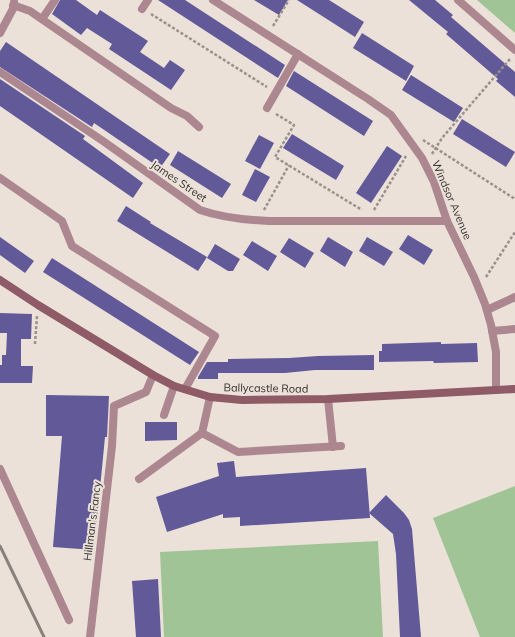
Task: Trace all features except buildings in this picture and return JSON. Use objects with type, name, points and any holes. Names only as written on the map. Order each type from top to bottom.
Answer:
[{"type":"main road","name":"Ballycastle Road","points":[[0,280],[153,375],[174,386],[210,397],[242,400],[328,399],[515,389]]},
{"type":"street","points":[[42,19],[55,0]]},
{"type":"street","points":[[142,9],[148,0]]},
{"type":"street","name":"Windsor Avenue","points":[[213,0],[391,115],[413,145],[434,182],[447,221],[487,310],[496,352],[496,390]]},
{"type":"street","points":[[458,0],[515,50]]},
{"type":"street","points":[[0,33],[14,7],[14,3],[42,19],[171,108],[187,116],[199,127]]},
{"type":"street","points":[[267,108],[298,54]]},
{"type":"street","name":"James Street","points":[[0,72],[103,141],[200,210],[214,215],[240,220],[258,221],[370,218],[447,221]]},
{"type":"street","points":[[0,178],[62,221],[72,246],[215,336],[185,389]]},
{"type":"street","points":[[487,310],[515,297]]},
{"type":"street","points":[[492,331],[515,329]]},
{"type":"street","name":"Hillman's Fancy","points":[[90,637],[112,446],[114,406],[146,392],[153,375]]},
{"type":"street","points":[[164,415],[174,386]]},
{"type":"street","points":[[139,479],[202,433],[210,397]]},
{"type":"street","points":[[202,433],[238,452],[337,447],[328,399]]},
{"type":"street","points":[[0,470],[69,620]]},
{"type":"path","points":[[268,35],[289,0]]},
{"type":"path","points":[[142,9],[276,92]]},
{"type":"path","points":[[425,165],[442,138],[510,59]]},
{"type":"path","points":[[267,108],[294,125],[275,157],[370,218],[413,145]]},
{"type":"path","points":[[417,136],[515,198]]},
{"type":"path","points":[[258,221],[289,165]]},
{"type":"path","points":[[478,288],[515,232]]},
{"type":"path","points":[[35,344],[38,305]]},
{"type":"green space","points":[[477,0],[515,0],[515,33]]},
{"type":"green space","points":[[515,486],[515,637],[480,637],[433,518]]},
{"type":"green space","points":[[378,541],[383,637],[164,637],[160,552]]},
{"type":"railway","points":[[0,546],[44,637]]}]
